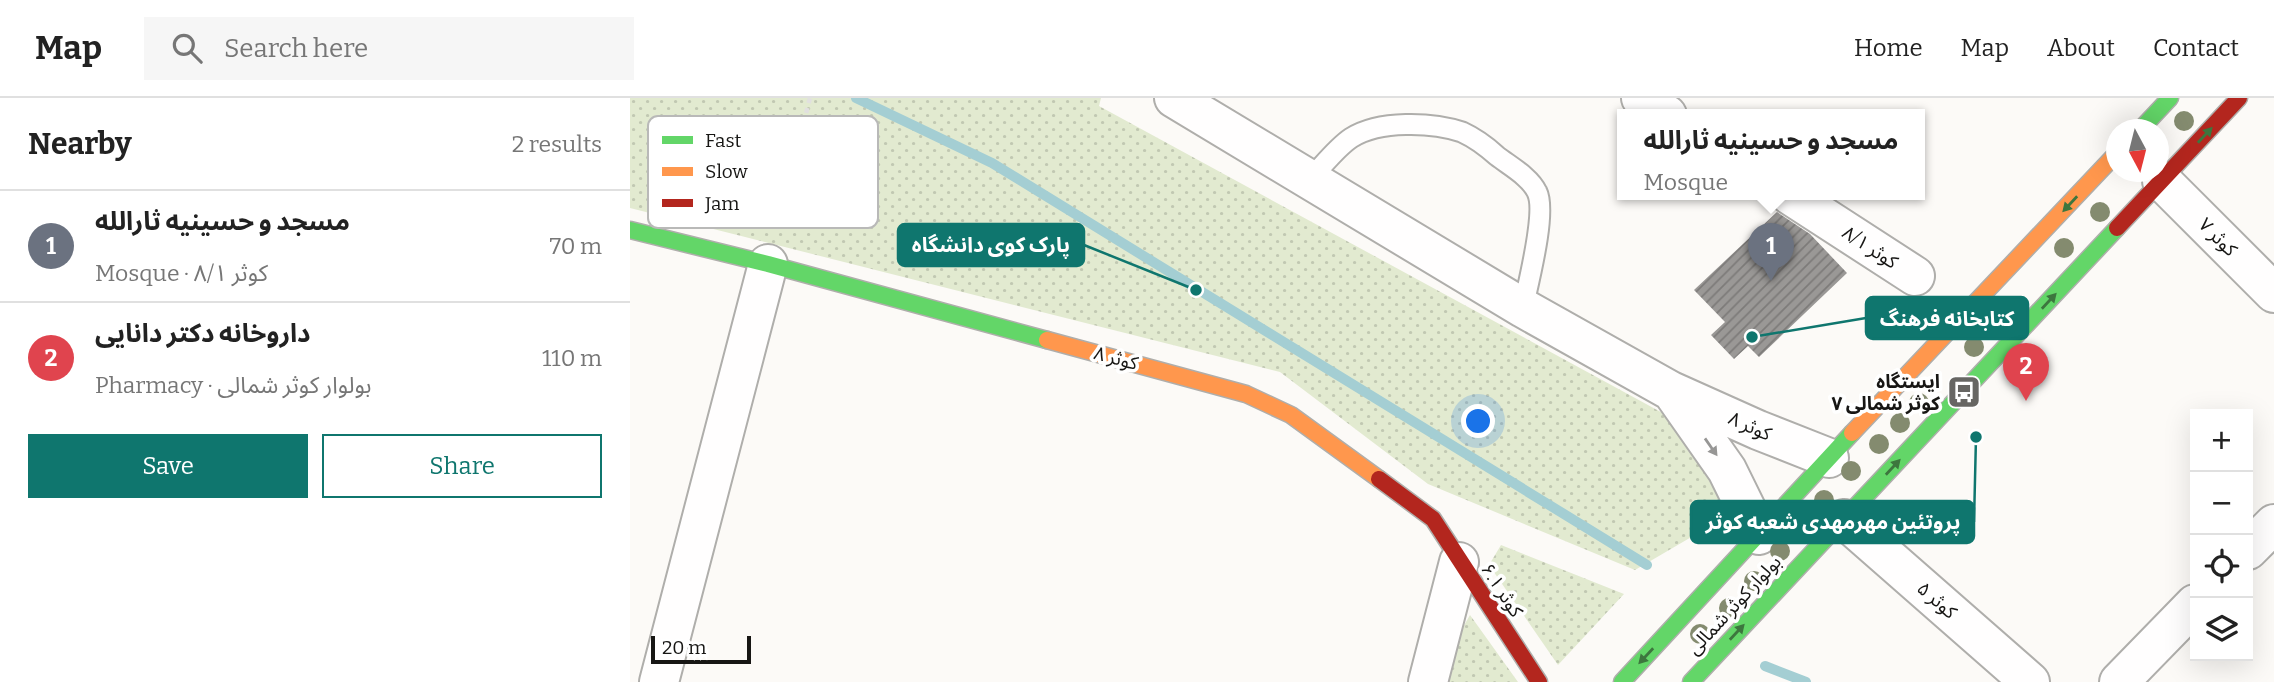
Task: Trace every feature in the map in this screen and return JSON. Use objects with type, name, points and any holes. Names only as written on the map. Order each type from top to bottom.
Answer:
[{"type":"street","name":"کوثر ۸","points":[[1174,98],[1523,308],[1671,391],[1829,458]]},
{"type":"street","points":[[1641,98],[1658,109]]},
{"type":"street","points":[[2150,119],[2169,98]]},
{"type":"street","name":"بولوار کوثر شمالی","points":[[2169,173],[2239,98]]},
{"type":"street","name":"بولوار کوثر شمالی","points":[[1622,682],[2106,165]]},
{"type":"street","name":"بولوار کوثر شمالی","points":[[1691,682],[2161,182]]},
{"type":"street","name":"کوثر ۷","points":[[2163,182],[2274,293]]},
{"type":"street","name":"کوثر ۸/۱","points":[[1798,200],[1915,276]]},
{"type":"street","name":"کوثر ۸","points":[[630,230],[768,264],[1246,394],[1291,415],[1433,519]]},
{"type":"street","points":[[659,682],[768,264]]},
{"type":"street","name":"کوثر ۸","points":[[1671,391],[1727,470],[1759,535]]},
{"type":"street","name":"کوثر ۶.۱","points":[[1433,519],[1539,682]]},
{"type":"street","name":"کوثر ۵","points":[[1844,519],[2030,682]]},
{"type":"street","points":[[2253,546],[2274,524]]},
{"type":"street","points":[[1429,682],[1459,562]]},
{"type":"street","points":[[2119,682],[2190,609]]},
{"type":"lane","points":[[1309,180],[1352,138],[1381,128],[1407,124],[1428,125],[1460,132],[1478,140],[1529,181],[1538,192],[1539,220],[1523,308]]},
{"type":"path","points":[[804,116],[810,98]]},
{"type":"path","points":[[768,264],[777,228]]},
{"type":"green space","points":[[630,98],[1101,98],[1099,106],[1681,423],[1729,515],[1635,570],[1428,484],[1280,372],[709,228],[878,228],[878,116],[648,116],[648,213],[630,208]]},
{"type":"green space","points":[[1501,545],[1624,594],[1558,665],[1489,565]]},
{"type":"green space","points":[[1470,615],[1518,682],[1444,682],[1451,648]]},
{"type":"building","points":[[1777,212],[1810,234],[1847,273],[1759,357],[1748,346],[1734,359],[1711,335],[1725,322],[1694,290]]},
{"type":"waterway","points":[[856,98],[992,163],[1647,565]]},
{"type":"waterway","points":[[1765,666],[1806,682]]},
{"type":"traffic: fast","points":[[2150,119],[2170,98]]},
{"type":"traffic: fast","points":[[1691,682],[2117,228]]},
{"type":"traffic: fast","points":[[630,230],[768,264],[1047,340]]},
{"type":"traffic: fast","points":[[1622,682],[1852,433]]},
{"type":"traffic: slow","points":[[1852,433],[2106,165]]},
{"type":"traffic: slow","points":[[1047,340],[1246,394],[1291,415],[1379,479]]},
{"type":"traffic: jam","points":[[2117,228],[2239,98]]},
{"type":"traffic: jam","points":[[1379,479],[1433,519],[1539,682]]},
{"type":"place","name":"مسجد و حسینیه ثارالله","points":[[1771,281]]},
{"type":"place","name":"پارک کوی دانشگاه","points":[[1196,290]]},
{"type":"place","name":"کتابخانه فرهنگ","points":[[1752,337]]},
{"type":"place","name":"ایستگاه کوثر شمالی ۷","points":[[1964,392]]},
{"type":"place","name":"داروخانه دکتر دانایی","points":[[2026,401]]},
{"type":"place","name":"پروتئین مهرمهدی شعبه کوثر","points":[[1976,437]]}]
